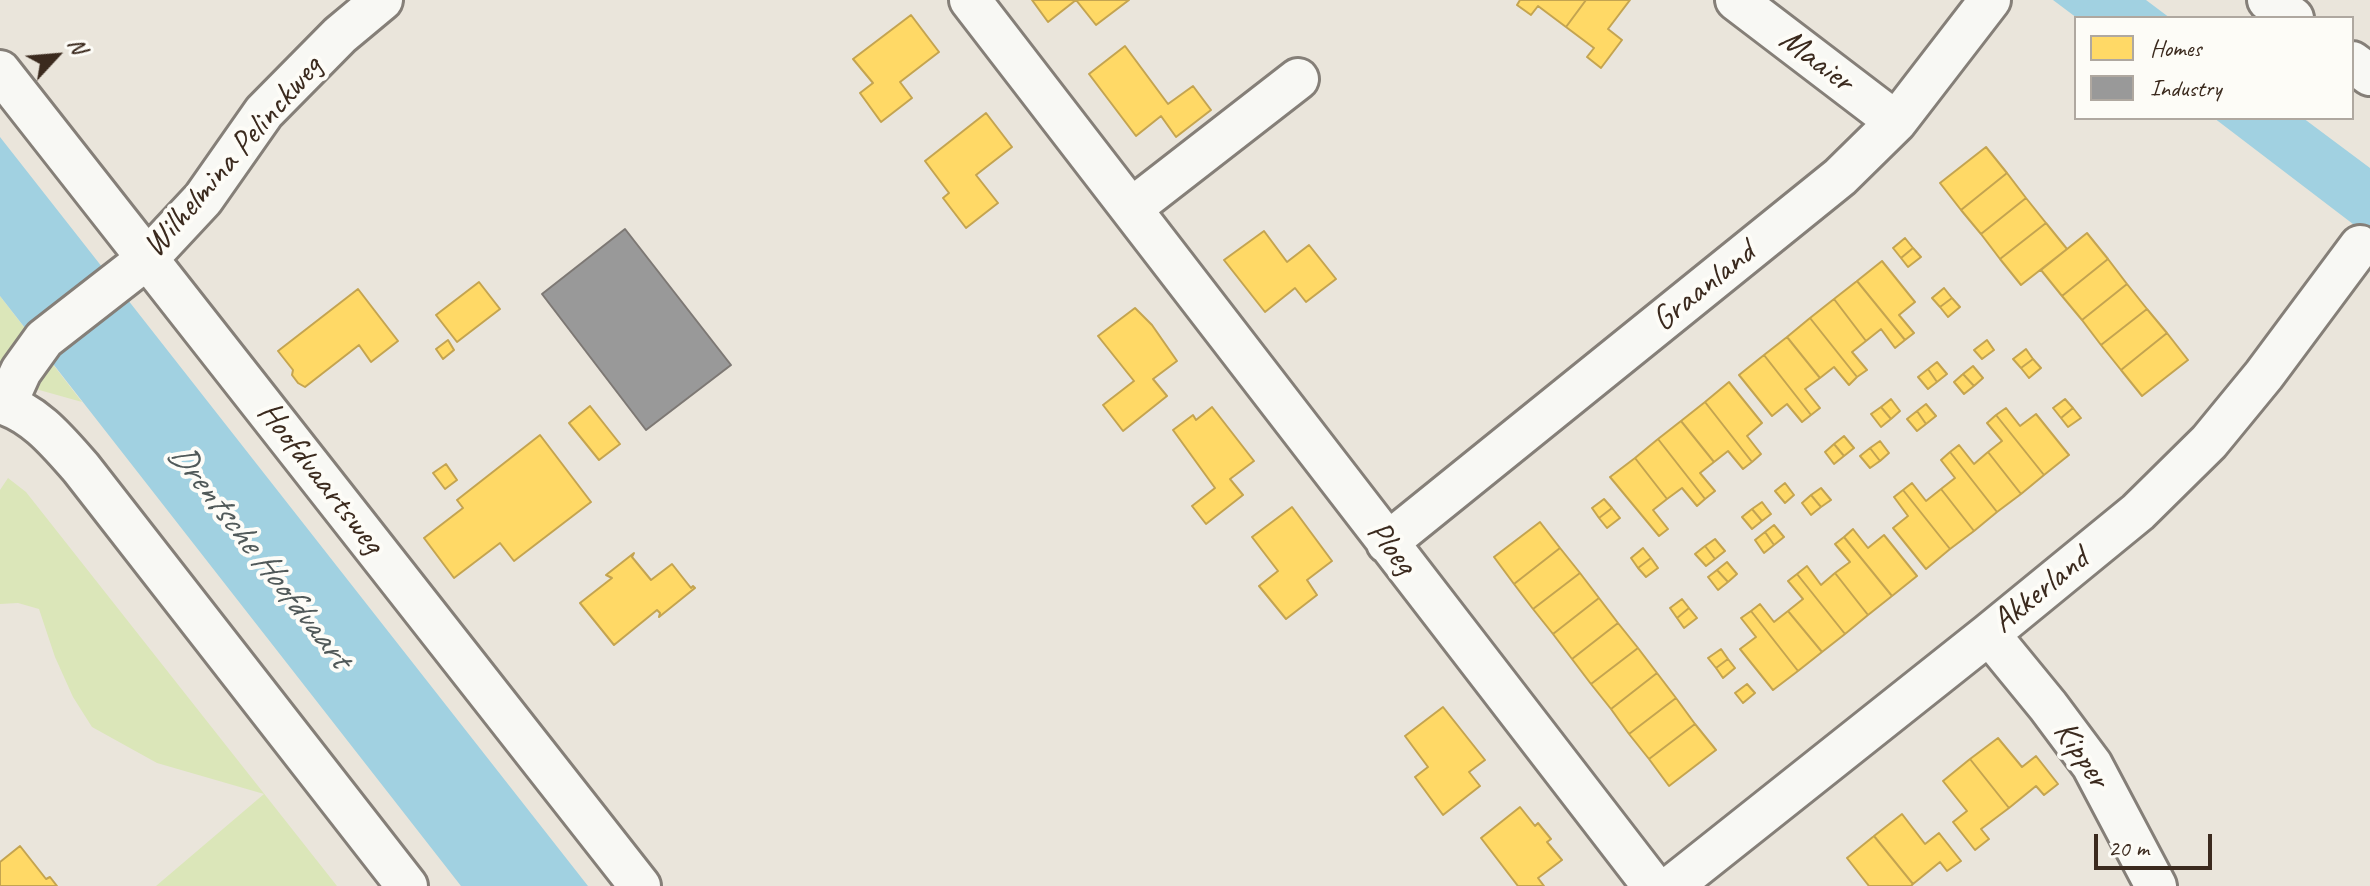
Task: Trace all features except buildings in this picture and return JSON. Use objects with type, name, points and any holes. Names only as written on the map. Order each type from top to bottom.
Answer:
[{"type":"street","name":"Wilhelmina Pelinckweg","points":[[3,403],[44,339],[133,269],[203,199],[264,112],[340,35],[382,0]]},
{"type":"street","name":"Ploeg","points":[[970,0],[1653,886]]},
{"type":"street","name":"Maaier","points":[[1736,0],[1896,122]]},
{"type":"street","name":"Graanland","points":[[1387,543],[1840,177],[1896,122],[1990,0]]},
{"type":"street","points":[[2268,0],[2290,16]]},
{"type":"street","name":"Hoofdvaartsweg","points":[[0,71],[133,269],[640,886]]},
{"type":"street","points":[[1132,208],[1298,79]]},
{"type":"street","name":"Akkerland","points":[[1672,886],[2138,512],[2209,442],[2264,375],[2360,246]]},
{"type":"street","points":[[3,403],[56,438],[407,886]]},
{"type":"street","name":"Kipper","points":[[1989,634],[2092,765],[2156,886]]},
{"type":"green space","points":[[0,296],[82,402],[0,379]]},
{"type":"green space","points":[[8,478],[26,492],[337,886],[156,886],[264,794],[157,763],[92,727],[73,697],[55,657],[39,609],[18,603],[0,604],[0,490]]},
{"type":"water","points":[[2053,0],[2146,0],[2167,16],[2074,16]]},
{"type":"water","points":[[2217,120],[2306,120],[2370,168],[2370,237]]},
{"type":"water","name":"Drentsche Hoofdvaart","points":[[0,137],[588,886],[461,886],[0,296]]}]
